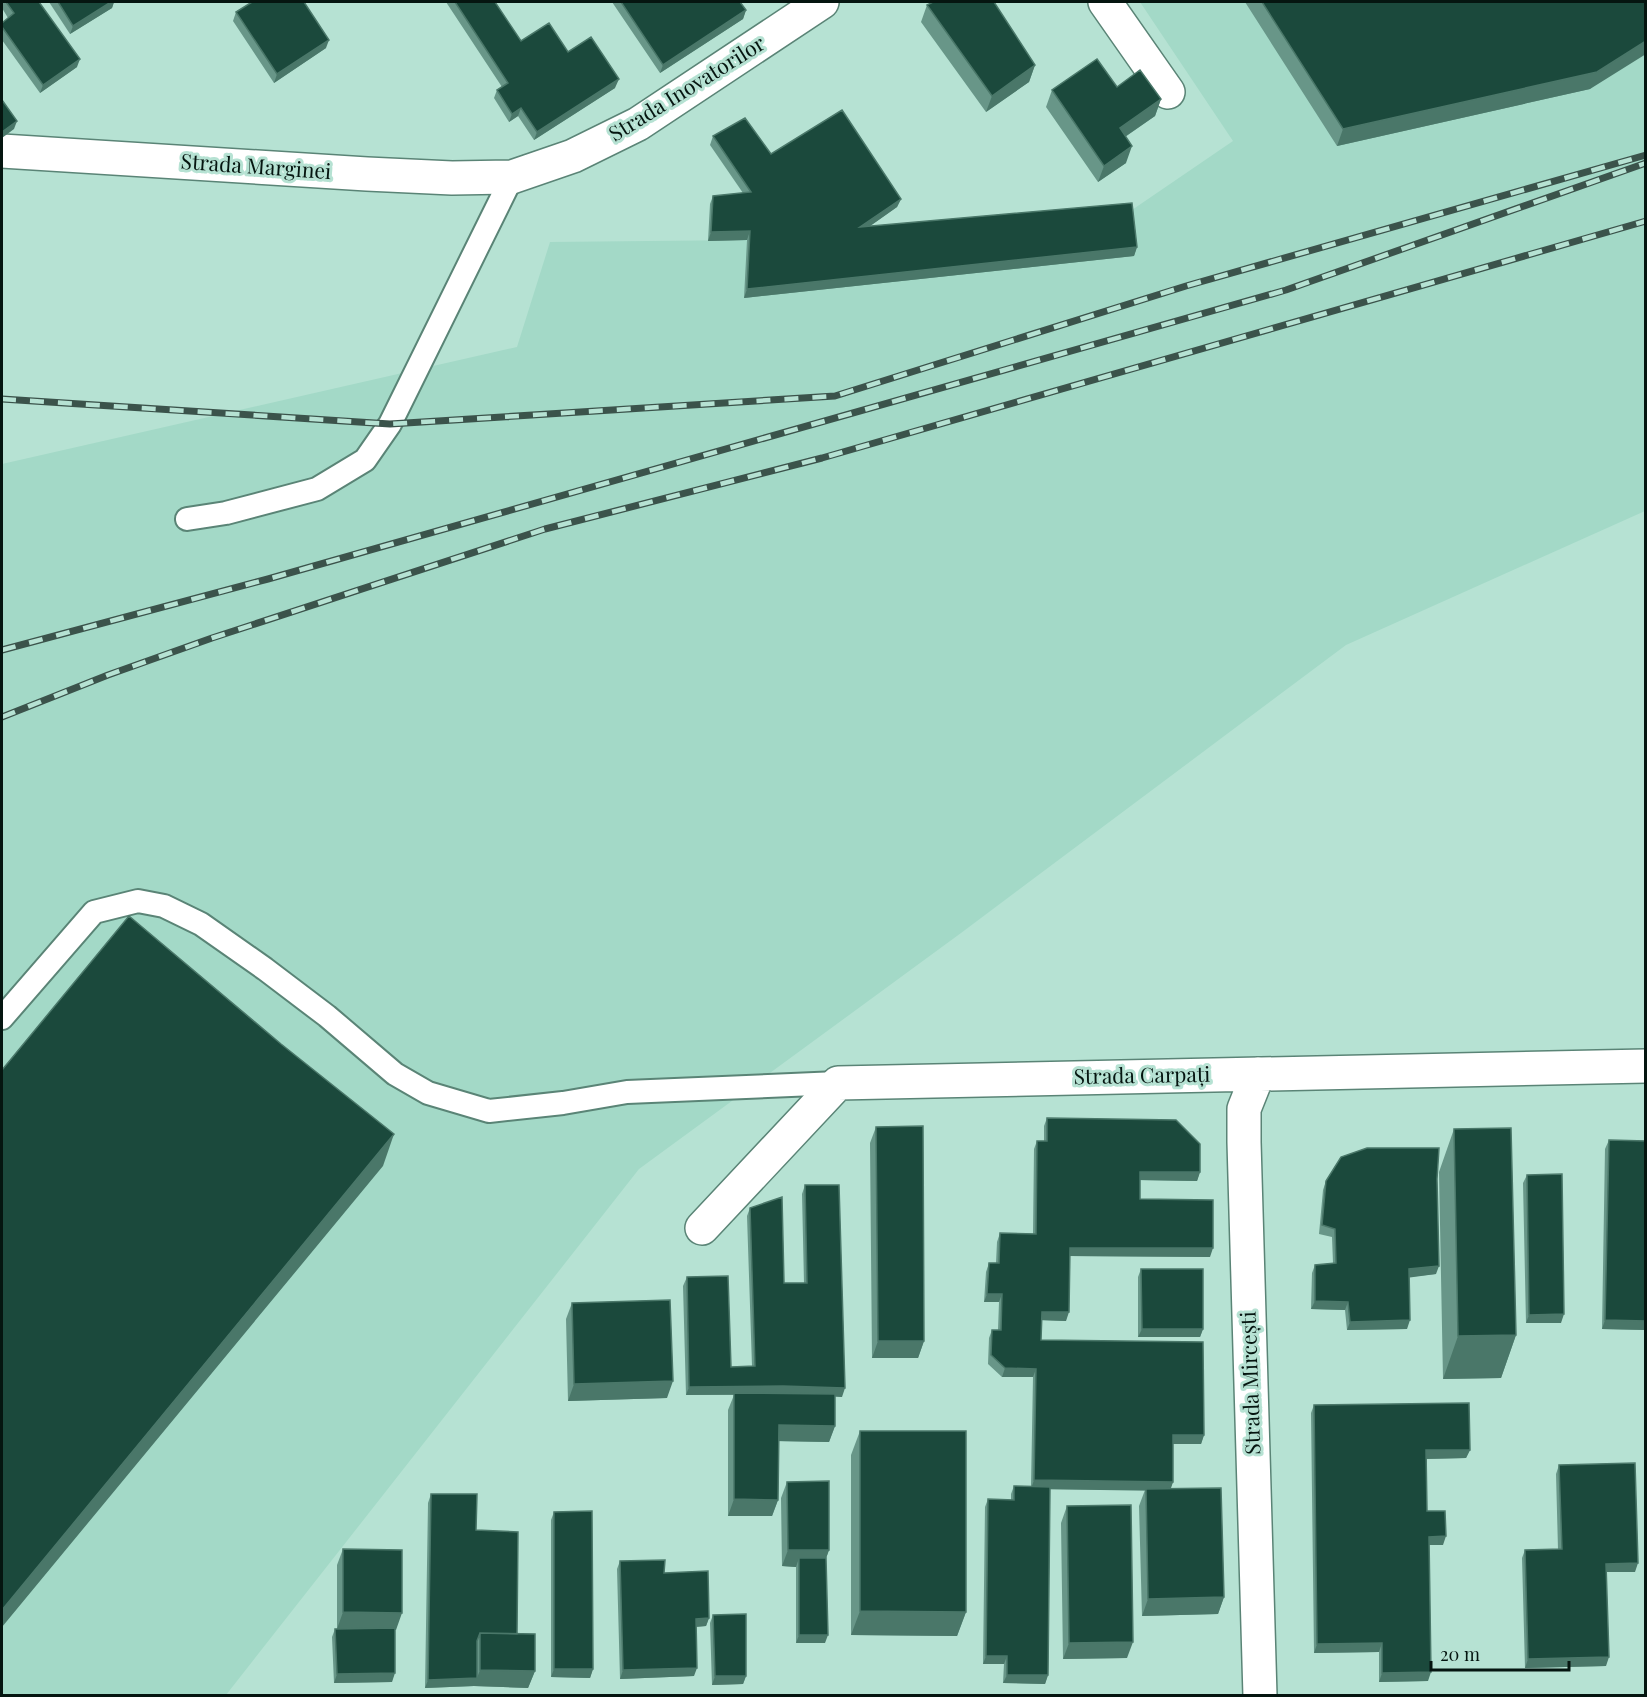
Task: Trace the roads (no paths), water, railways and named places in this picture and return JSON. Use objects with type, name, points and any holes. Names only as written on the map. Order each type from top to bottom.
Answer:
[{"type":"street","name":"Strada Inovatorilor","points":[[512,177],[573,156],[638,124],[822,2]]},
{"type":"street","points":[[1105,2],[1168,92]]},
{"type":"street","name":"Strada Marginei","points":[[2,151],[367,174],[453,178],[512,177]]},
{"type":"street","name":"Strada Carpați","points":[[838,1083],[1646,1066]]},
{"type":"street","name":"Strada Mircești","points":[[1258,1074],[1244,1109],[1244,1142],[1260,1695]]},
{"type":"street","points":[[702,1228],[838,1083]]},
{"type":"lane","points":[[187,519],[226,513],[317,489],[365,460],[390,424],[512,177]]},
{"type":"lane","points":[[2,1018],[94,912],[138,901],[164,906],[201,924],[327,1016],[394,1074],[428,1094],[489,1112],[627,1092],[838,1083]]},
{"type":"railway","points":[[2,399],[390,424],[835,396],[1186,286],[1646,155]]},
{"type":"railway","points":[[2,650],[268,579],[1286,290],[1646,163]]},
{"type":"railway","points":[[2,717],[108,675],[212,638],[545,529],[822,458],[1646,221]]}]
